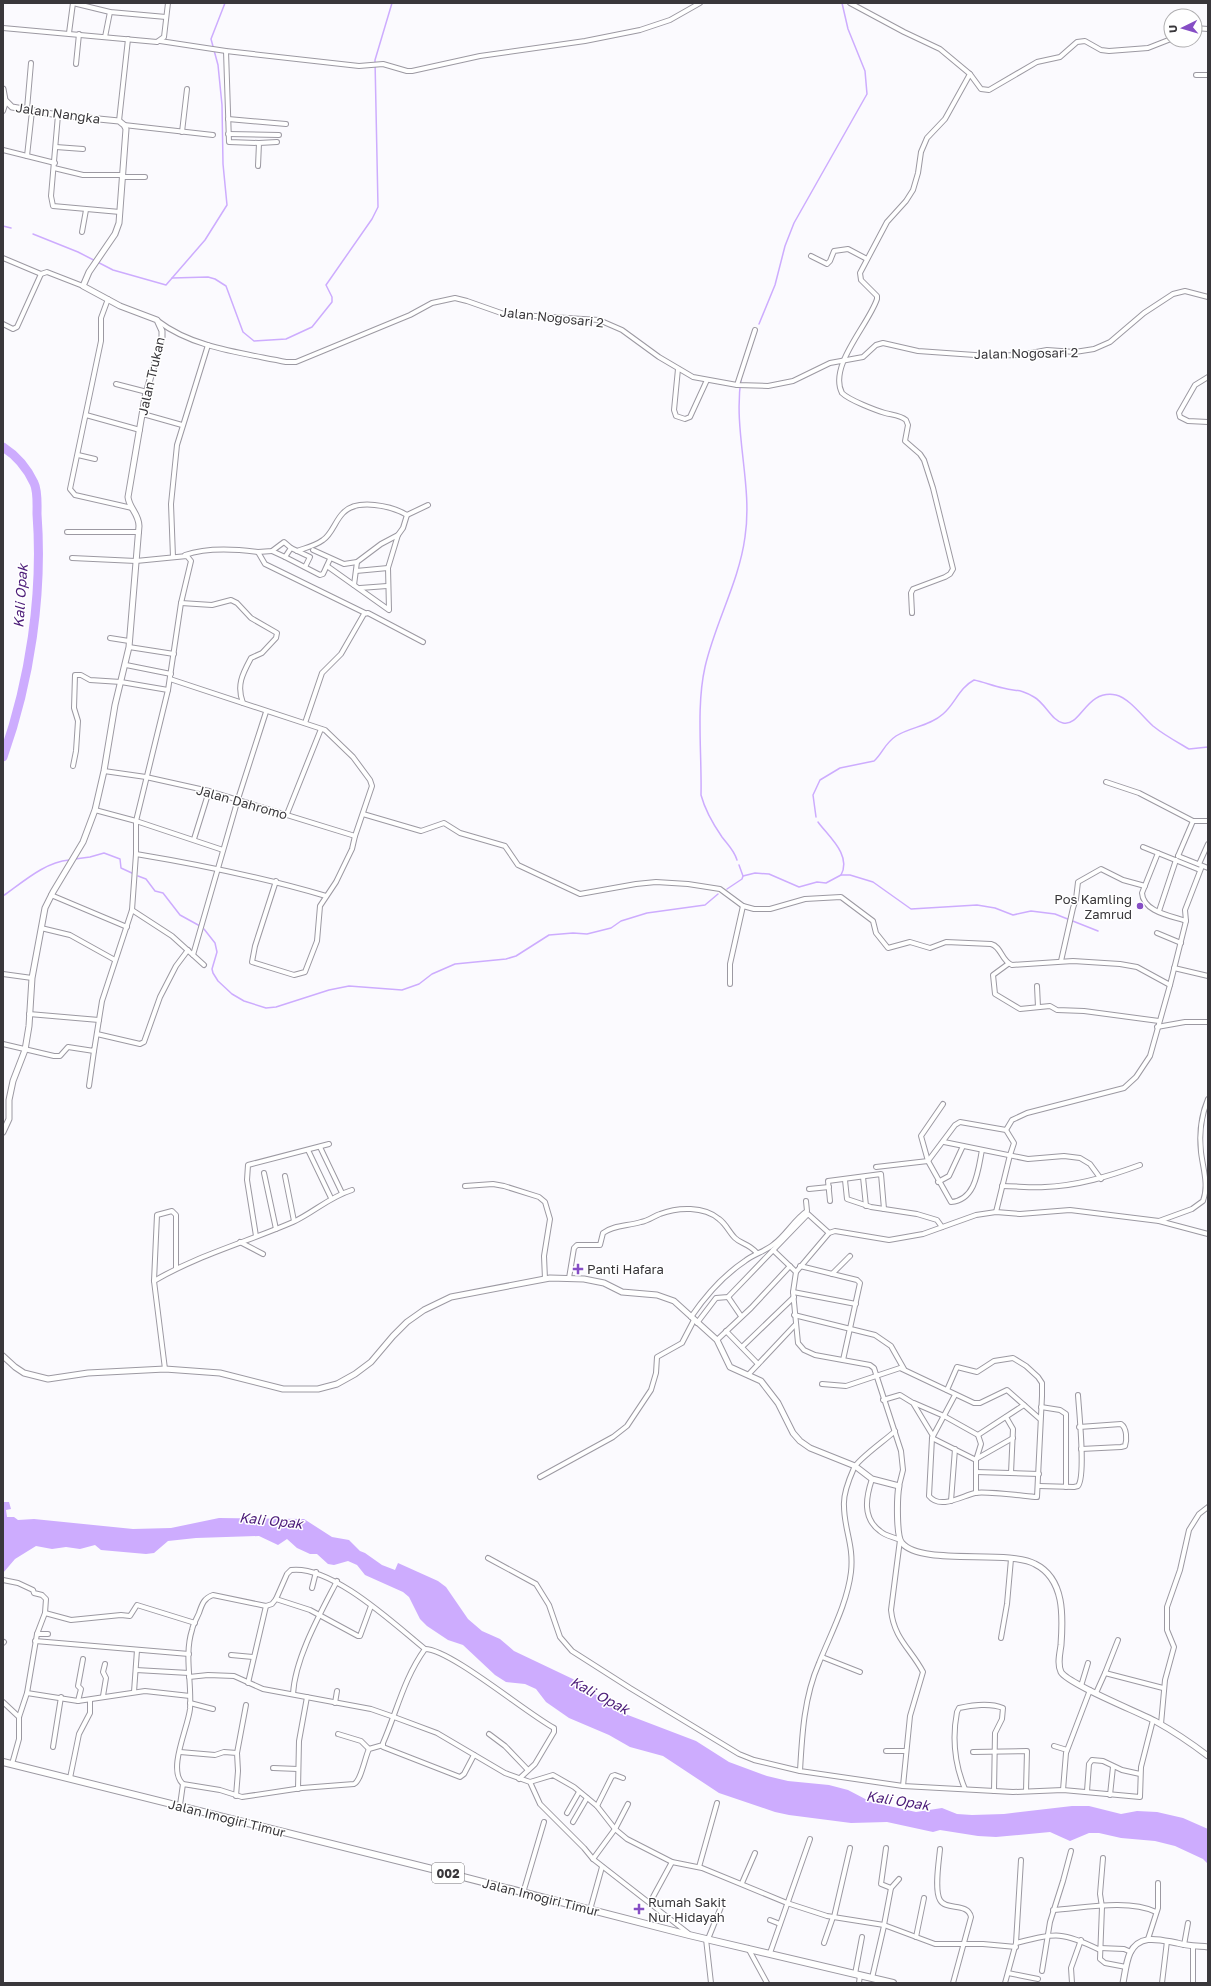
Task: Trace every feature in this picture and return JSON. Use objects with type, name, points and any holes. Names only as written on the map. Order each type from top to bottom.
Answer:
[{"type":"main road","name":"Jalan Imogiri Timur","points":[[3,1762],[180,1805],[689,1935],[708,1935],[770,1954],[893,1983]]},
{"type":"street","points":[[69,33],[73,3],[110,12],[166,17]]},
{"type":"street","points":[[160,41],[164,37],[168,3]]},
{"type":"street","points":[[3,28],[80,34],[148,42],[160,41],[224,51],[359,66],[383,64],[412,71],[480,56],[585,41],[640,30],[670,20],[700,3]]},
{"type":"street","points":[[850,3],[904,32],[940,49],[970,74],[981,89],[989,90],[1037,62],[1060,56],[1077,42],[1085,42],[1101,50],[1109,51],[1148,48],[1163,42]]},
{"type":"street","points":[[104,37],[110,12]]},
{"type":"street","points":[[76,64],[80,34]]},
{"type":"street","points":[[119,121],[128,39]]},
{"type":"street","points":[[224,51],[228,134],[230,143],[277,142]]},
{"type":"street","points":[[27,156],[31,63]]},
{"type":"street","points":[[912,613],[911,593],[913,589],[945,577],[950,574],[953,569],[933,488],[920,454],[905,441],[908,425],[906,420],[900,416],[880,411],[848,398],[842,393],[839,380],[844,360],[854,340],[869,318],[878,299],[860,278],[860,273],[866,258],[887,222],[910,196],[916,182],[924,144],[950,112],[970,74]]},
{"type":"street","points":[[1196,75],[1208,75]]},
{"type":"street","name":"Jalan Nangka","points":[[3,89],[5,101],[12,107],[58,115],[119,121],[124,125]]},
{"type":"street","points":[[182,132],[187,89]]},
{"type":"street","points":[[3,111],[5,101]]},
{"type":"street","points":[[58,115],[55,163],[50,196],[53,206],[120,212]]},
{"type":"street","points":[[228,119],[286,124]]},
{"type":"street","points":[[3,258],[41,274],[47,272],[83,286],[89,272],[104,251],[119,224],[126,129],[124,125],[213,135]]},
{"type":"street","points":[[228,134],[279,135]]},
{"type":"street","points":[[258,166],[259,143]]},
{"type":"street","points":[[56,147],[83,149]]},
{"type":"street","points":[[3,150],[55,163]]},
{"type":"street","points":[[54,168],[83,175],[145,177]]},
{"type":"street","points":[[82,232],[86,210]]},
{"type":"street","points":[[811,256],[827,264],[830,261],[834,251],[846,249],[866,258]]},
{"type":"street","points":[[3,324],[13,329],[17,327],[41,274]]},
{"type":"street","name":"Jalan Trukan","points":[[83,286],[120,306],[157,320],[162,331],[162,337],[142,414],[128,494],[128,500],[132,508]]},
{"type":"street","name":"Jalan Nogosari 2","points":[[157,320],[166,327],[208,345],[286,362],[296,362],[410,315],[432,303],[455,298],[504,314],[584,318],[610,323],[678,369],[693,377],[737,385],[768,386],[787,383],[821,366],[844,360],[864,358],[876,345],[883,343],[918,351],[989,356],[1020,355],[1047,350],[1084,351],[1110,342],[1144,313],[1173,294],[1186,291],[1208,298]]},
{"type":"street","points":[[3,1132],[8,1119],[9,1100],[12,1086],[25,1050],[32,978],[45,908],[51,895],[83,842],[95,810],[121,682],[126,665],[129,644],[139,519],[132,508],[107,504],[71,493],[70,490],[101,341],[101,318],[108,299]]},
{"type":"street","points":[[737,385],[755,330]]},
{"type":"street","points":[[173,557],[171,504],[177,445],[182,424],[208,345]]},
{"type":"street","points":[[678,369],[674,410],[676,416],[685,419],[690,417],[707,380]]},
{"type":"street","points":[[1208,377],[1195,385],[1179,413],[1180,417],[1185,420],[1208,422]]},
{"type":"street","points":[[116,384],[147,392]]},
{"type":"street","points":[[142,414],[182,424]]},
{"type":"street","points":[[86,415],[140,430]]},
{"type":"street","points":[[78,455],[95,459]]},
{"type":"street","points":[[297,551],[324,540],[343,512],[350,507],[376,505],[388,506],[407,516]]},
{"type":"street","points":[[327,566],[354,585],[365,590],[389,610],[387,586],[388,568],[398,535],[403,528],[407,516],[428,505]]},
{"type":"street","points":[[67,532],[139,532]]},
{"type":"street","points":[[313,550],[330,559],[344,564],[357,562],[381,544],[398,535]]},
{"type":"street","points":[[272,551],[284,542],[291,548],[310,557]]},
{"type":"street","points":[[305,567],[316,544]]},
{"type":"street","points":[[285,557],[291,548]]},
{"type":"street","points":[[72,558],[136,561],[183,556],[194,552],[216,550],[258,552],[272,551],[320,575],[330,559]]},
{"type":"street","points":[[258,552],[265,564],[424,642]]},
{"type":"street","points":[[89,1086],[102,1001],[132,910],[136,854],[136,820],[168,690],[181,603],[191,561],[187,556],[183,556]]},
{"type":"street","points":[[354,585],[357,562]]},
{"type":"street","points":[[356,571],[388,568]]},
{"type":"street","points":[[365,590],[387,586]]},
{"type":"street","points":[[181,603],[212,605],[231,600],[237,603],[255,621],[277,633],[276,638],[263,652],[251,658],[241,677],[240,687],[244,703]]},
{"type":"street","points":[[305,723],[322,673],[341,654],[365,613]]},
{"type":"street","points":[[110,638],[129,644],[174,654]]},
{"type":"street","points":[[126,665],[170,676],[266,712],[321,728],[325,730],[353,757],[370,780],[372,786],[350,854],[336,882],[320,906],[317,940],[305,972],[294,975],[254,964],[252,961],[255,946],[276,881]]},
{"type":"street","points":[[73,766],[76,751],[78,721],[74,708],[75,675],[80,675],[90,680],[121,682],[168,690]]},
{"type":"street","points":[[193,955],[238,799],[266,712]]},
{"type":"street","points":[[287,814],[321,728]]},
{"type":"street","name":"Jalan Dahromo","points":[[104,771],[146,777],[209,791],[355,836]]},
{"type":"street","points":[[1106,782],[1139,793],[1193,821],[1208,821]]},
{"type":"street","points":[[194,839],[209,791]]},
{"type":"street","points":[[95,810],[136,820],[223,850]]},
{"type":"street","points":[[363,814],[421,830],[444,823],[460,833],[505,846],[518,865],[580,894],[656,882],[688,884],[720,889],[743,906],[750,909],[770,908],[805,899],[841,897],[870,918],[874,923],[876,933],[888,948],[910,942],[930,948],[946,942],[991,944],[997,947],[1008,964],[1017,966],[1061,961],[1128,965],[1146,971],[1170,985]]},
{"type":"street","points":[[1159,911],[1177,858],[1193,821]]},
{"type":"street","points":[[1005,1129],[1012,1120],[1027,1113],[1124,1088],[1132,1083],[1150,1056],[1181,942],[1186,921],[1185,910],[1203,867],[1208,844]]},
{"type":"street","points":[[1143,847],[1203,867]]},
{"type":"street","points":[[1158,853],[1142,893],[1145,903],[1159,911],[1186,921]]},
{"type":"street","points":[[136,854],[218,868],[276,881],[326,896]]},
{"type":"street","points":[[1061,961],[1076,900],[1078,882],[1101,869],[1123,880],[1145,886]]},
{"type":"street","points":[[51,895],[127,927]]},
{"type":"street","points":[[730,984],[730,960],[743,906]]},
{"type":"street","points":[[132,910],[168,932],[204,965]]},
{"type":"street","points":[[41,928],[70,935],[115,960]]},
{"type":"street","points":[[1157,933],[1181,942]]},
{"type":"street","points":[[97,1034],[140,1044],[144,1042],[160,997],[176,966],[188,950]]},
{"type":"street","points":[[1008,964],[993,974],[996,996],[1020,1009],[1050,1006],[1057,1010],[1084,1011],[1159,1021]]},
{"type":"street","points":[[1174,968],[1208,976]]},
{"type":"street","points":[[3,974],[32,978]]},
{"type":"street","points":[[1037,986],[1038,1007]]},
{"type":"street","points":[[29,1014],[99,1020]]},
{"type":"street","points":[[1158,1027],[1185,1022],[1208,1022]]},
{"type":"street","points":[[3,1044],[57,1056],[62,1055],[68,1047],[94,1051]]},
{"type":"street","points":[[1159,1221],[1192,1209],[1203,1201],[1206,1187],[1201,1154],[1200,1132],[1208,1099]]},
{"type":"street","points":[[943,1104],[921,1136],[928,1161],[938,1182],[951,1202],[963,1198],[970,1192],[976,1180],[982,1150]]},
{"type":"street","points":[[876,1166],[928,1161],[944,1142],[955,1125],[960,1122],[1005,1129],[1014,1143],[996,1212]]},
{"type":"street","points":[[944,1142],[1033,1159],[1058,1156],[1080,1158],[1090,1164],[1101,1179]]},
{"type":"street","points":[[256,1236],[247,1180],[248,1165],[328,1144]]},
{"type":"street","points":[[938,1182],[949,1176],[963,1146]]},
{"type":"street","points":[[320,1147],[342,1193]]},
{"type":"street","points":[[308,1150],[331,1198]]},
{"type":"street","points":[[1002,1186],[1046,1187],[1101,1179],[1140,1166]]},
{"type":"street","points":[[264,1173],[276,1229]]},
{"type":"street","points":[[830,1201],[828,1182],[881,1174],[884,1209]]},
{"type":"street","points":[[285,1176],[294,1221]]},
{"type":"street","points":[[863,1177],[866,1206]]},
{"type":"street","points":[[845,1180],[847,1199],[866,1206],[917,1214],[937,1220],[942,1227]]},
{"type":"street","points":[[465,1186],[493,1184],[504,1186],[540,1197],[545,1202],[549,1209],[550,1219],[544,1256],[545,1279]]},
{"type":"street","points":[[809,1189],[828,1187]]},
{"type":"street","points":[[154,1281],[176,1268],[294,1221],[331,1198],[352,1190]]},
{"type":"street","points":[[540,1477],[613,1437],[627,1426],[651,1390],[656,1372],[657,1357],[682,1343],[713,1289],[739,1265],[774,1244],[792,1223],[807,1210],[806,1201]]},
{"type":"street","points":[[569,1278],[574,1248],[576,1245],[600,1245],[603,1233],[610,1229],[641,1222],[661,1213],[683,1209],[704,1211],[714,1215],[720,1219],[736,1239],[747,1243],[757,1253]]},
{"type":"street","points":[[694,1320],[716,1298],[728,1297],[808,1214],[831,1232],[889,1240],[913,1236],[976,1215],[996,1212],[1020,1214],[1070,1210],[1159,1221],[1208,1234]]},
{"type":"street","points":[[165,1368],[154,1281],[157,1215],[172,1211],[176,1215],[176,1268]]},
{"type":"street","points":[[831,1232],[796,1272],[793,1292],[795,1325],[798,1343],[804,1350],[815,1355],[870,1365],[874,1368],[903,1460],[903,1470],[898,1486],[897,1500],[900,1540],[891,1610],[892,1618],[900,1640],[923,1672],[910,1716],[903,1786]]},
{"type":"street","points":[[240,1242],[263,1254]]},
{"type":"street","points":[[773,1250],[796,1272]]},
{"type":"street","points":[[832,1274],[850,1256]]},
{"type":"street","points":[[717,1340],[751,1308],[790,1266]]},
{"type":"street","points":[[800,1266],[859,1281],[856,1304],[843,1360]]},
{"type":"street","points":[[3,1356],[15,1368],[24,1373],[48,1379],[88,1373],[165,1368],[220,1373],[283,1389],[308,1390],[324,1388],[343,1381],[371,1362],[393,1336],[424,1310],[459,1295],[545,1279],[584,1278],[604,1283],[622,1292],[670,1298],[717,1340],[730,1367],[761,1381],[768,1388],[778,1403],[793,1433],[800,1441],[810,1448],[855,1466],[872,1479],[898,1486]]},
{"type":"street","points":[[793,1292],[856,1304]]},
{"type":"street","points":[[728,1297],[741,1316]]},
{"type":"street","points":[[742,1347],[794,1298]]},
{"type":"street","points":[[794,1315],[876,1335],[889,1343],[904,1369]]},
{"type":"street","points":[[748,1375],[795,1325]]},
{"type":"street","points":[[726,1331],[758,1364]]},
{"type":"street","points":[[947,1390],[957,1367],[977,1372],[994,1361],[1010,1358],[1026,1366],[1038,1377],[1042,1386],[1037,1497],[976,1493],[962,1499],[950,1501],[937,1500],[928,1496],[933,1437],[955,1395]]},
{"type":"street","points":[[822,1384],[846,1386],[896,1368],[904,1369],[955,1395],[977,1404],[1007,1390],[1040,1419]]},
{"type":"street","points":[[883,1400],[900,1395],[914,1404],[944,1416],[978,1435],[981,1444],[976,1460],[976,1493]]},
{"type":"street","points":[[1038,1486],[1076,1487],[1081,1482],[1078,1395]]},
{"type":"street","points":[[914,1404],[933,1437],[976,1460]]},
{"type":"street","points":[[978,1435],[1024,1405]]},
{"type":"street","points":[[1041,1407],[1060,1410],[1066,1414],[1066,1487]]},
{"type":"street","points":[[1006,1416],[1013,1429],[1011,1473]]},
{"type":"street","points":[[1079,1427],[1121,1424],[1125,1428],[1125,1446],[1081,1450]]},
{"type":"street","points":[[800,1771],[804,1717],[819,1663],[848,1589],[851,1571],[852,1545],[844,1501],[855,1466],[895,1431]]},
{"type":"street","points":[[976,1460],[1013,1438]]},
{"type":"street","points":[[950,1501],[955,1449]]},
{"type":"street","points":[[976,1472],[1039,1474]]},
{"type":"street","points":[[872,1479],[866,1497],[868,1513],[879,1531],[900,1540],[910,1548],[925,1553],[958,1557],[1010,1559],[1034,1563],[1044,1569],[1052,1577],[1061,1603],[1062,1630],[1060,1668],[1064,1675],[1081,1686],[1161,1724],[1208,1756]]},
{"type":"street","points":[[1161,1724],[1164,1688],[1174,1647],[1167,1630],[1167,1607],[1180,1570],[1189,1530],[1199,1514],[1208,1507]]},
{"type":"street","points":[[488,1558],[536,1584],[549,1605],[560,1637],[572,1651],[739,1754],[754,1760],[800,1771],[903,1786],[1026,1791],[1087,1791],[1110,1795],[1140,1797],[1140,1774],[1152,1720]]},
{"type":"street","points":[[1001,1638],[1007,1604],[1010,1559]]},
{"type":"street","points":[[383,1745],[369,1749],[364,1758],[357,1783],[242,1797],[220,1790],[183,1784],[179,1781],[177,1774],[180,1752],[187,1725],[190,1703],[189,1654],[192,1630],[205,1600],[213,1595],[266,1606],[272,1604],[276,1599],[287,1574],[291,1570],[307,1569],[337,1582],[371,1606],[425,1650],[434,1651],[451,1659],[535,1717],[554,1728],[554,1732],[534,1764],[519,1779]]},
{"type":"street","points":[[312,1588],[316,1572]]},
{"type":"street","points":[[3,1580],[18,1583],[45,1597],[45,1613],[37,1634],[27,1693],[19,1717],[20,1739],[12,1764]]},
{"type":"street","points":[[293,1694],[295,1675],[307,1643],[337,1582]]},
{"type":"street","points":[[276,1599],[320,1615],[358,1636],[360,1636],[371,1606]]},
{"type":"street","points":[[45,1613],[71,1620],[121,1615],[130,1616],[133,1615],[135,1607],[138,1605],[195,1623]]},
{"type":"street","points":[[248,1683],[266,1606]]},
{"type":"street","points":[[37,1634],[48,1634]]},
{"type":"street","points":[[36,1640],[189,1654]]},
{"type":"street","points":[[1096,1693],[1118,1640]]},
{"type":"street","points":[[134,1692],[137,1650]]},
{"type":"street","points":[[383,1745],[407,1678],[425,1650]]},
{"type":"street","points":[[231,1655],[253,1657]]},
{"type":"street","points":[[822,1657],[860,1672]]},
{"type":"street","points":[[78,1701],[81,1690],[78,1686],[83,1659]]},
{"type":"street","points":[[1081,1686],[1088,1663]]},
{"type":"street","points":[[103,1696],[106,1678],[103,1672],[105,1664]]},
{"type":"street","points":[[136,1670],[189,1675],[234,1676],[263,1689],[370,1710],[394,1717],[438,1734],[519,1779],[530,1782],[553,1775],[574,1787],[597,1806],[615,1829],[627,1839],[672,1862],[699,1867],[742,1883],[788,1903],[833,1917],[884,1926],[935,1944],[1016,1945],[1048,1935],[1066,1935],[1100,1949],[1124,1949],[1131,1952]]},
{"type":"street","points":[[1105,1673],[1164,1688]]},
{"type":"street","points":[[1063,1790],[1067,1750],[1090,1690]]},
{"type":"street","points":[[27,1693],[78,1701],[90,1700],[103,1696],[155,1691],[190,1696]]},
{"type":"street","points":[[335,1703],[337,1691]]},
{"type":"street","points":[[298,1789],[299,1741],[307,1697]]},
{"type":"street","points":[[53,1747],[62,1698]]},
{"type":"street","points":[[70,1778],[79,1734],[90,1713],[90,1700]]},
{"type":"street","points":[[3,1702],[19,1717]]},
{"type":"street","points":[[190,1703],[213,1709]]},
{"type":"street","points":[[236,1796],[238,1771],[237,1753],[246,1705]]},
{"type":"street","points":[[965,1789],[958,1772],[955,1751],[956,1718],[959,1708],[998,1706],[1003,1708],[1002,1719],[995,1733],[994,1790]]},
{"type":"street","points":[[338,1734],[361,1741],[369,1749]]},
{"type":"street","points":[[489,1734],[505,1746],[527,1770]]},
{"type":"street","points":[[383,1745],[385,1748],[460,1776],[464,1774],[474,1755]]},
{"type":"street","points":[[1054,1746],[1067,1750]]},
{"type":"street","points":[[886,1751],[906,1751]]},
{"type":"street","points":[[973,1752],[1027,1751],[1026,1791]]},
{"type":"street","points":[[180,1752],[215,1754],[224,1752],[237,1753]]},
{"type":"street","points":[[1087,1791],[1090,1761],[1096,1759],[1113,1767],[1140,1774]]},
{"type":"street","points":[[1110,1795],[1113,1767]]},
{"type":"street","points":[[273,1768],[298,1769]]},
{"type":"street","points":[[597,1806],[612,1776],[615,1775],[623,1778]]},
{"type":"street","points":[[530,1782],[540,1804],[584,1848],[595,1856],[602,1867],[679,1925],[689,1935]]},
{"type":"street","points":[[180,1805],[183,1784]]},
{"type":"street","points":[[567,1812],[579,1792]]},
{"type":"street","points":[[573,1822],[587,1798]]},
{"type":"street","points":[[699,1867],[717,1803]]},
{"type":"street","points":[[595,1856],[615,1829],[628,1804]]},
{"type":"street","points":[[523,1893],[544,1822]]},
{"type":"street","points":[[770,1954],[810,1839]]},
{"type":"street","points":[[824,1943],[833,1917],[850,1848]]},
{"type":"street","points":[[886,1848],[881,1884],[891,1888]]},
{"type":"street","points":[[940,1849],[938,1898],[941,1902],[962,1908],[970,1914],[953,1983]]},
{"type":"street","points":[[1042,1971],[1053,1910],[1063,1882],[1071,1851]]},
{"type":"street","points":[[742,1883],[755,1853]]},
{"type":"street","points":[[1103,1858],[1100,1894],[1102,1907],[1100,1959],[1103,1962],[1126,1967]]},
{"type":"street","points":[[1005,1983],[1016,1945],[1020,1860]]},
{"type":"street","points":[[653,1897],[672,1862]]},
{"type":"street","points":[[590,1910],[602,1867]]},
{"type":"street","points":[[872,1978],[891,1888],[899,1879]]},
{"type":"street","points":[[1148,1939],[1156,1912],[1158,1882]]},
{"type":"street","points":[[916,1937],[924,1898]]},
{"type":"street","points":[[1053,1910],[1137,1906],[1156,1912]]},
{"type":"street","points":[[712,1983],[708,1935],[721,1907]]},
{"type":"street","points":[[770,1920],[780,1924]]},
{"type":"street","points":[[1184,1944],[1188,1923]]},
{"type":"street","points":[[858,1983],[862,1937]]},
{"type":"street","points":[[1123,1983],[1131,1952],[1140,1943],[1148,1939],[1208,1947]]},
{"type":"street","points":[[1072,1983],[1071,1968],[1081,1940]]},
{"type":"street","points":[[1162,1983],[1167,1941]]},
{"type":"street","points":[[1193,1983],[1194,1946]]},
{"type":"street","points":[[747,1948],[767,1983]]},
{"type":"street","points":[[1008,1973],[1038,1979]]},
{"type":"water","points":[[3,1502],[9,1502],[11,1509],[6,1510],[7,1517],[14,1517],[18,1520],[34,1519],[133,1529],[171,1528],[219,1518],[304,1519],[332,1537],[349,1540],[360,1551],[382,1565],[395,1570],[398,1563],[438,1581],[446,1587],[468,1619],[482,1631],[500,1639],[514,1651],[575,1680],[620,1712],[696,1741],[729,1762],[767,1776],[788,1781],[829,1785],[848,1790],[871,1802],[916,1812],[942,1808],[957,1814],[1004,1814],[1072,1806],[1089,1806],[1121,1814],[1137,1811],[1157,1812],[1183,1818],[1208,1829],[1208,1864],[1203,1859],[1175,1846],[1155,1841],[1121,1838],[1099,1833],[1089,1833],[1070,1841],[1050,1832],[996,1837],[978,1836],[940,1830],[933,1832],[887,1822],[851,1823],[775,1812],[719,1793],[663,1756],[630,1747],[609,1735],[569,1718],[546,1702],[536,1689],[525,1684],[506,1682],[495,1675],[463,1645],[448,1640],[427,1626],[420,1619],[409,1597],[403,1592],[365,1575],[357,1565],[348,1561],[334,1565],[328,1564],[317,1554],[310,1554],[297,1548],[287,1539],[278,1545],[259,1536],[196,1538],[168,1541],[154,1553],[146,1554],[101,1550],[95,1545],[80,1549],[66,1547],[52,1549],[36,1546],[15,1559],[3,1573]]},
{"type":"waterway","points":[[33,234],[78,252],[113,270],[166,285],[205,240],[227,205],[223,164],[222,105],[218,65],[211,39],[225,3]]},
{"type":"waterway","points":[[172,278],[208,277],[215,279],[226,286],[243,332],[254,341],[286,339],[312,327],[332,302],[332,297],[326,285],[372,219],[378,207],[375,60],[392,3]]},
{"type":"waterway","points":[[759,324],[775,285],[785,246],[794,223],[867,94],[865,71],[848,29],[842,3]]},
{"type":"waterway","points":[[3,226],[11,228]]},
{"type":"waterway","points":[[737,860],[733,850],[712,822],[701,795],[700,714],[702,682],[709,651],[738,570],[745,537],[747,498],[739,419],[741,379]]},
{"type":"waterway","name":"Kali Opak","points":[[3,447],[13,454],[21,463],[28,472],[35,486],[37,498],[38,544],[36,606],[27,668],[21,698],[3,757]]},
{"type":"waterway","points":[[816,817],[813,795],[820,780],[840,768],[874,761],[889,742],[896,736],[907,730],[926,724],[943,714],[965,687],[974,680],[1029,694],[1042,703],[1055,719],[1063,723],[1069,723],[1075,719],[1091,702],[1098,697],[1116,695],[1131,704],[1157,729],[1189,749],[1208,747]]},
{"type":"waterway","points":[[818,822],[833,840],[841,853],[844,868],[841,875]]},
{"type":"waterway","points":[[75,859],[104,853],[120,859],[121,868],[134,874]]},
{"type":"waterway","points":[[3,896],[26,879],[51,864],[69,860]]},
{"type":"waterway","points":[[727,889],[742,879],[743,876],[739,865]]},
{"type":"waterway","points":[[743,876],[755,873],[769,874],[799,887],[817,882],[826,883],[841,875],[850,875],[873,882],[911,909],[977,905],[995,908],[1013,915],[1031,911],[1055,914],[1098,931]]},
{"type":"waterway","points":[[138,876],[146,879],[155,891],[163,893],[180,915],[200,926]]},
{"type":"waterway","points":[[204,929],[215,943],[217,952],[212,969],[218,981],[232,994],[244,1001],[266,1008],[276,1007],[329,990],[349,986],[402,990],[419,984],[432,974],[455,964],[506,959],[516,956],[549,935],[573,933],[587,934],[611,928],[621,921],[647,913],[705,905],[718,894]]},
{"type":"place","name":"Pos Kamling Zamrud","points":[[1140,906]]},
{"type":"place","name":"Panti Hafara","points":[[578,1269]]},
{"type":"place","name":"Rumah Sakit Nur Hidayah","points":[[639,1909]]}]
